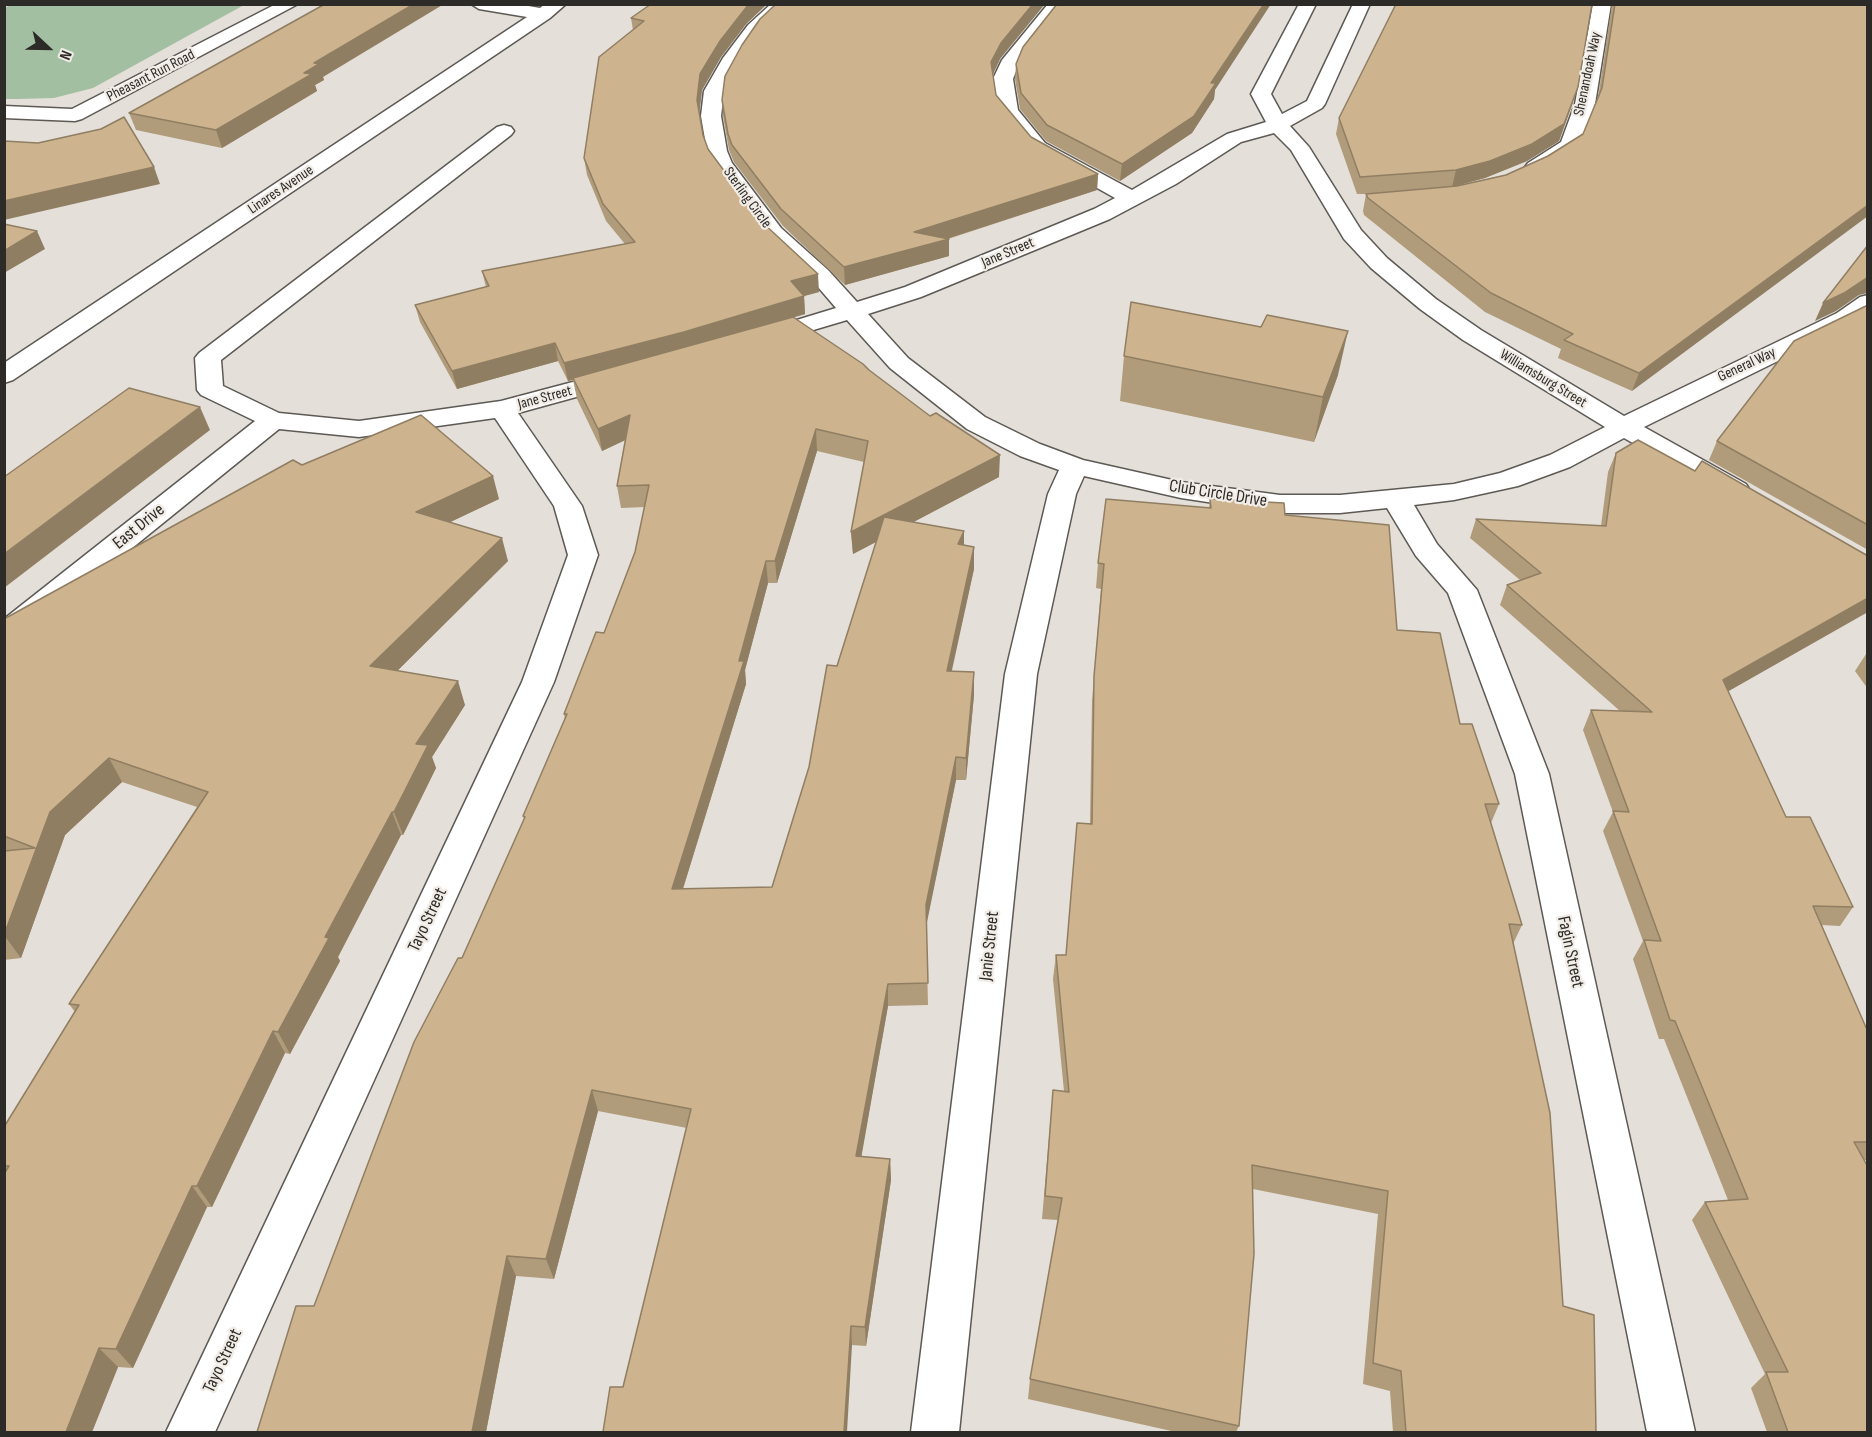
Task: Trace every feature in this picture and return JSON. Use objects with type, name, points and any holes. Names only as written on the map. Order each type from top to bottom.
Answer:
[{"type":"street","name":"Pheasant Run Road","points":[[4,112],[75,115],[290,4]]},
{"type":"street","points":[[479,4],[551,9]]},
{"type":"street","name":"Sterling Circle","points":[[782,4],[754,28],[732,58],[714,92],[711,116],[717,151],[722,164],[773,233],[820,275],[852,311]]},
{"type":"street","points":[[1058,4],[1011,60],[1003,79],[1004,98],[1008,111],[1038,147],[1131,198]]},
{"type":"street","name":"Williamsburg Street","points":[[1308,4],[1261,94],[1278,125],[1299,147],[1332,205],[1352,234],[1379,263],[1428,304],[1517,364],[1755,501]]},
{"type":"street","name":"Jane Street","points":[[741,344],[913,292],[967,271],[1102,214],[1168,179],[1234,138],[1278,125],[1315,104],[1362,4]]},
{"type":"street","name":"Shenandoah Way","points":[[1514,176],[1535,167],[1570,145],[1585,104],[1602,4]]},
{"type":"street","name":"Linares Avenue","points":[[4,375],[551,9]]},
{"type":"street","name":"Jane Street","points":[[504,131],[208,358],[210,390],[273,420],[358,429],[502,409],[639,373]]},
{"type":"street","points":[[1332,205],[1359,203]]},
{"type":"street","name":"General Way","points":[[1625,427],[1647,413],[1846,318],[1868,302]]},
{"type":"street","name":"Club Circle Drive","points":[[852,311],[899,363],[976,423],[1030,450],[1075,466],[1181,490],[1280,504],[1340,504],[1397,500],[1454,492],[1508,480],[1560,461],[1625,427]]},
{"type":"street","name":"Tayo Street","points":[[190,1432],[538,682],[583,555],[568,506],[502,409]]},
{"type":"street","name":"East Drive","points":[[4,636],[273,420]]},
{"type":"street","name":"Janie Street","points":[[935,1432],[1021,674],[1062,494],[1075,466]]},
{"type":"street","name":"Fagin Street","points":[[1397,500],[1426,549],[1462,590],[1532,774],[1671,1432]]},
{"type":"green space","points":[[10,5],[244,5],[93,88],[54,98],[5,99],[5,8]]},
{"type":"building","points":[[325,4],[414,4],[314,63],[319,64],[304,73],[312,74],[216,130],[129,113]]},
{"type":"building","points":[[651,4],[749,4],[720,41],[700,74],[697,100],[703,135],[708,149],[762,222],[818,274],[791,281],[804,296],[684,332],[564,363],[555,343],[452,371],[415,305],[489,286],[482,271],[635,242],[603,204],[584,158],[599,57],[644,21],[631,18]]},
{"type":"building","points":[[776,4],[1033,4],[1001,43],[991,62],[996,95],[1031,137],[1098,174],[914,232],[949,239],[844,267],[781,209],[732,145],[728,134],[722,100],[725,76],[760,19]]},
{"type":"building","points":[[1057,4],[1264,4],[1211,83],[1216,83],[1194,116],[1122,164],[1047,125],[1021,93],[1016,64],[1023,47]]},
{"type":"building","points":[[1396,4],[1592,4],[1578,87],[1564,124],[1532,144],[1490,161],[1456,170],[1360,177],[1339,118]]},
{"type":"building","points":[[1615,4],[1868,4],[1868,205],[1639,373],[1564,340],[1573,334],[1491,293],[1368,198],[1366,194],[1457,186],[1506,175],[1548,156],[1583,134],[1602,88]]},
{"type":"building","points":[[124,117],[154,167],[4,201],[4,141],[38,143],[101,129]]},
{"type":"building","points":[[4,224],[37,231],[4,251]]},
{"type":"building","points":[[1868,245],[1868,277],[1844,293],[1823,303]]},
{"type":"building","points":[[1131,302],[1261,327],[1267,315],[1348,331],[1323,397],[1124,356]]},
{"type":"building","points":[[1868,305],[1868,525],[1717,441],[1794,341]]},
{"type":"building","points":[[793,317],[863,364],[930,416],[936,413],[1000,455],[851,532],[868,441],[816,429],[775,561],[766,561],[739,661],[744,661],[672,889],[772,887],[809,767],[827,665],[837,666],[884,517],[964,531],[958,544],[974,547],[947,671],[974,672],[966,758],[956,757],[926,905],[928,983],[888,984],[856,1156],[890,1159],[865,1327],[851,1326],[844,1432],[603,1432],[610,1387],[623,1387],[691,1109],[592,1090],[546,1259],[507,1256],[472,1432],[257,1432],[296,1306],[314,1306],[414,1042],[458,958],[462,958],[525,817],[523,816],[567,714],[564,714],[596,632],[604,633],[635,552],[649,485],[617,486],[630,415],[598,429],[573,378]]},
{"type":"building","points":[[129,388],[200,407],[4,554],[4,477]]},
{"type":"building","points":[[421,415],[493,476],[416,512],[502,538],[370,666],[458,681],[416,744],[428,745],[325,937],[329,938],[278,1032],[273,1031],[197,1186],[192,1186],[116,1349],[99,1348],[66,1432],[4,1432],[4,1174],[9,1166],[4,1166],[4,1127],[79,1005],[69,1004],[208,792],[109,758],[50,812],[4,935],[4,851],[35,848],[4,836],[4,619],[293,460],[302,465]]},
{"type":"building","points":[[1638,440],[1695,471],[1702,461],[1868,556],[1868,598],[1723,680],[1786,817],[1810,817],[1853,907],[1813,906],[1868,1032],[1868,1142],[1854,1142],[1868,1167],[1868,1432],[1788,1432],[1766,1372],[1788,1372],[1705,1202],[1748,1199],[1675,1021],[1670,1020],[1644,940],[1661,941],[1613,811],[1629,812],[1591,710],[1652,712],[1507,585],[1541,573],[1476,519],[1606,526],[1616,453]]},
{"type":"building","points":[[1106,499],[1211,508],[1210,499],[1284,503],[1285,515],[1389,525],[1397,630],[1440,633],[1460,724],[1472,724],[1499,804],[1485,804],[1522,925],[1509,924],[1550,1113],[1563,1306],[1594,1315],[1596,1432],[1406,1432],[1401,1371],[1373,1363],[1388,1191],[1252,1165],[1254,1254],[1239,1426],[1030,1379],[1062,1198],[1045,1196],[1053,1090],[1069,1092],[1056,955],[1066,955],[1077,823],[1092,824],[1094,676],[1104,564],[1098,563]]}]
